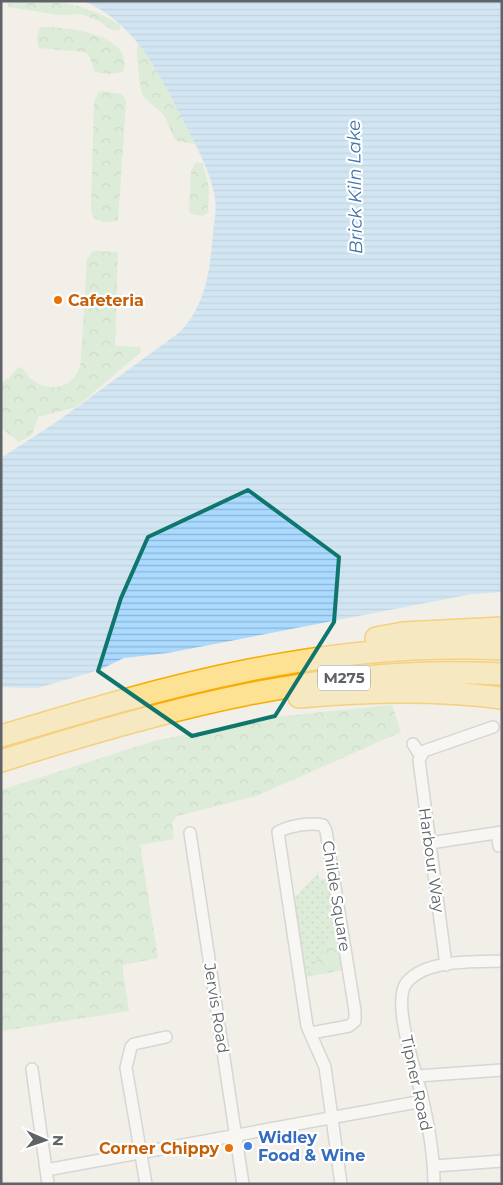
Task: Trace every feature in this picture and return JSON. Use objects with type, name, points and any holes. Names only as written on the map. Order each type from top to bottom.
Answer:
[{"type":"highway","name":"M275","points":[[237,672],[291,655],[343,643],[403,633],[502,628]]},
{"type":"highway","name":"M275","points":[[1,736],[139,694],[237,672],[329,656],[398,648],[502,649]]},
{"type":"highway","name":"M275","points":[[1,761],[189,706],[316,681],[380,674],[502,674]]},
{"type":"highway","name":"M275","points":[[189,706],[352,692],[436,692],[502,698]]},
{"type":"street","points":[[420,755],[424,751],[493,727]]},
{"type":"street","name":"Harbour Way","points":[[413,744],[420,755],[446,965]]},
{"type":"street","name":"Childe Square","points":[[311,1033],[349,1026],[355,1021],[356,1011],[326,831],[323,825],[316,824],[284,829],[278,832],[307,1026],[325,1067],[341,1184]]},
{"type":"street","name":"Jervis Road","points":[[190,832],[243,1184]]},
{"type":"street","points":[[430,843],[499,833],[499,846]]},
{"type":"street","points":[[446,965],[502,961]]},
{"type":"street","name":"Tipner Road","points":[[434,1184],[434,1166],[423,1101],[402,1009],[402,993],[406,983],[422,971],[446,965]]},
{"type":"street","points":[[127,1037],[130,1054]]},
{"type":"street","points":[[146,1184],[126,1068],[131,1047],[138,1042],[166,1037]]},
{"type":"street","points":[[32,1069],[48,1184]]},
{"type":"street","points":[[417,1076],[502,1070]]},
{"type":"street","points":[[46,1170],[236,1137],[423,1101]]},
{"type":"street","points":[[434,1166],[502,1161]]},
{"type":"highlighted area","points":[[248,490],[339,557],[334,622],[275,716],[192,736],[98,671],[121,598],[148,537]]},
{"type":"green space","points":[[7,1],[39,1],[79,6],[120,25],[120,30],[112,30],[99,21],[82,14],[59,15],[9,7]]},
{"type":"green space","points":[[40,27],[80,31],[109,41],[119,49],[124,59],[123,72],[110,74],[95,72],[89,55],[85,52],[39,48],[37,38]]},
{"type":"green space","points":[[138,44],[163,79],[195,144],[177,141],[164,115],[143,96],[138,68]]},
{"type":"green space","points":[[102,91],[122,94],[126,101],[118,221],[103,222],[94,218],[91,211],[94,103],[98,93]]},
{"type":"green space","points":[[196,162],[203,164],[209,188],[208,212],[203,216],[191,214],[189,211],[191,171]]},
{"type":"green space","points":[[93,251],[118,252],[115,346],[141,347],[140,353],[76,407],[38,417],[32,435],[19,442],[1,428],[1,383],[9,378],[18,367],[39,384],[47,387],[62,386],[69,382],[79,370],[87,259]]},
{"type":"green space","points":[[392,705],[401,732],[256,796],[177,816],[172,822],[174,839],[140,845],[158,958],[122,965],[129,1011],[1,1031],[1,790],[154,741],[274,717]]},
{"type":"green space","points":[[319,872],[319,880],[329,878],[343,970],[305,977],[292,900]]},
{"type":"green space","points":[[337,932],[343,970],[305,977]]},
{"type":"water","name":"Brick Kiln Lake","points":[[84,1],[502,1],[502,592],[472,594],[168,653],[124,658],[99,670],[38,688],[1,687],[1,458],[58,421],[180,332],[189,322],[201,299],[210,260],[216,203],[211,181],[200,154],[158,72],[134,38],[103,11]]},
{"type":"place","name":"Cafeteria","points":[[58,300]]},
{"type":"place","name":"Widley Food & Wine","points":[[248,1146]]},
{"type":"place","name":"Corner Chippy","points":[[229,1148]]}]
